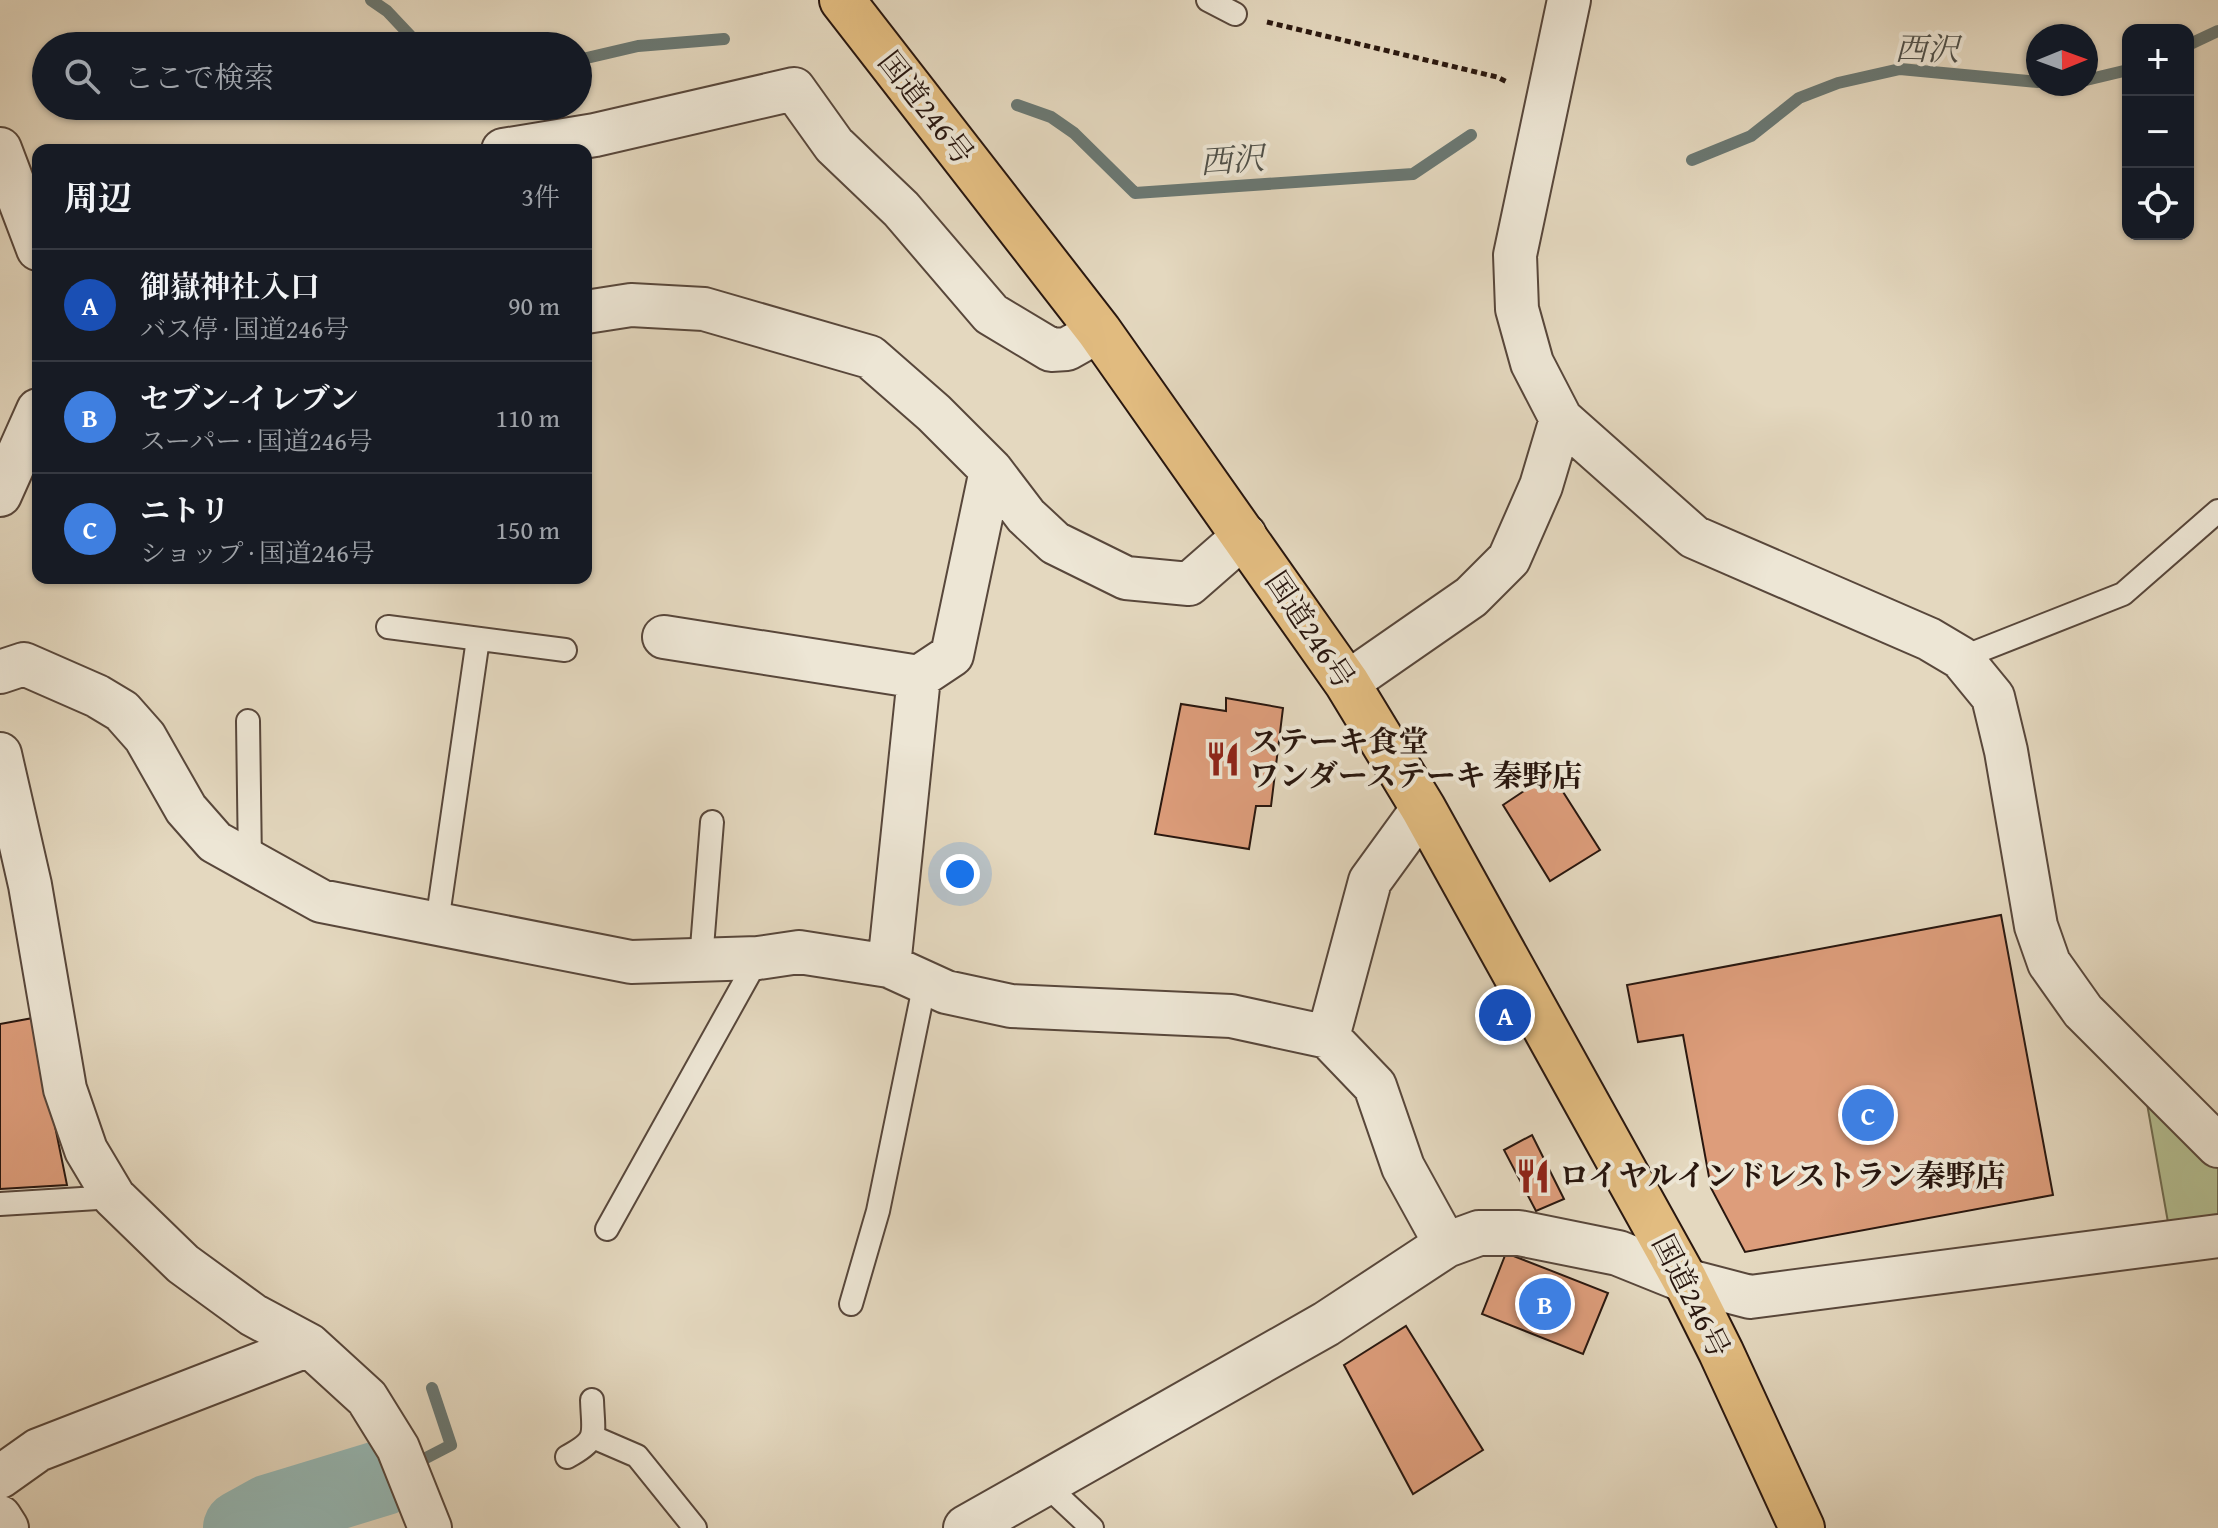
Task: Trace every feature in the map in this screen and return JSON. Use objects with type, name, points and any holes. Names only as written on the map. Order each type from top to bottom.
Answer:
[{"type":"highway","name":"国道246号","points":[[842,0],[1099,331],[1347,683],[1423,808],[1685,1280],[1802,1528]]},
{"type":"street","points":[[1569,0],[1515,255],[1517,309],[1532,363],[1561,419],[1694,537],[1929,639],[1961,658],[1993,697],[2006,751],[2036,926],[2049,963],[2083,1011],[2218,1146]]},
{"type":"street","points":[[540,144],[595,135],[794,89],[834,145],[901,209],[991,314],[1051,350],[1067,349],[1099,331]]},
{"type":"street","points":[[0,149],[32,233]]},
{"type":"street","points":[[592,311],[631,305],[704,309],[870,357],[934,413],[991,470],[1026,516],[1055,543],[1126,578],[1189,584],[1245,535]]},
{"type":"street","points":[[1347,683],[1471,597],[1509,559],[1541,486],[1561,419]]},
{"type":"street","points":[[0,495],[32,423]]},
{"type":"street","points":[[664,637],[919,677],[952,655],[991,470]]},
{"type":"street","points":[[0,672],[24,664],[97,696],[122,711],[145,737],[186,809],[215,842],[321,901],[631,962],[758,958],[799,952],[907,974],[946,992],[1011,1006],[1231,1016],[1328,1037],[1375,1086],[1403,1167],[1446,1245]]},
{"type":"street","points":[[907,974],[919,677]]},
{"type":"street","points":[[0,754],[30,885],[65,1089],[86,1150],[114,1197],[183,1264],[253,1315],[309,1345],[367,1398],[398,1448],[430,1528]]},
{"type":"street","points":[[1328,1037],[1370,881],[1423,808]]},
{"type":"street","points":[[966,1528],[1326,1324],[1446,1245],[1479,1233],[1519,1233],[1618,1253],[1685,1280],[1750,1297],[2218,1236]]},
{"type":"street","points":[[0,1477],[38,1450],[309,1345]]},
{"type":"street","points":[[0,1517],[7,1528]]},
{"type":"lane","points":[[1208,0],[1235,14]]},
{"type":"lane","points":[[1961,658],[2123,594],[2218,511]]},
{"type":"lane","points":[[388,627],[565,650]]},
{"type":"lane","points":[[437,923],[478,639]]},
{"type":"lane","points":[[248,721],[250,863]]},
{"type":"lane","points":[[701,960],[712,822]]},
{"type":"lane","points":[[607,1229],[758,958]]},
{"type":"lane","points":[[851,1304],[878,1211],[907,974]]},
{"type":"lane","points":[[0,1204],[114,1197]]},
{"type":"lane","points":[[567,1457],[588,1445],[593,1437],[592,1400]]},
{"type":"lane","points":[[593,1437],[637,1456],[695,1528]]},
{"type":"lane","points":[[1044,1483],[1092,1528]]},
{"type":"path","points":[[1235,14],[1497,77],[1546,103]]},
{"type":"green space","points":[[2146,1098],[2218,1167],[2218,1221],[2169,1228]]},
{"type":"building","name":"ステーキ食堂 ワンダーステーキ 秦野店","points":[[1226,698],[1283,708],[1271,806],[1256,806],[1249,849],[1155,834],[1181,704],[1226,711]]},
{"type":"building","points":[[1551,773],[1600,850],[1550,881],[1503,805]]},
{"type":"building","points":[[2001,915],[2053,1195],[1745,1252],[1711,1188],[1683,1035],[1638,1042],[1627,985]]},
{"type":"building","points":[[33,1018],[67,1185],[0,1189],[0,1024]]},
{"type":"building","points":[[1532,1135],[1564,1199],[1536,1211],[1504,1150]]},
{"type":"building","points":[[1506,1253],[1608,1293],[1583,1354],[1482,1314]]},
{"type":"building","points":[[1406,1326],[1483,1450],[1413,1494],[1344,1365]]},
{"type":"waterway","name":"西沢","points":[[371,0],[387,11],[407,32]]},
{"type":"waterway","name":"西沢","points":[[2194,42],[2218,31]]},
{"type":"waterway","name":"西沢","points":[[592,57],[638,46],[724,39]]},
{"type":"waterway","name":"西沢","points":[[1692,160],[1751,136],[1799,98],[1838,83],[1900,69],[2026,81]]},
{"type":"waterway","name":"西沢","points":[[2098,77],[2122,71]]},
{"type":"waterway","name":"西沢","points":[[1017,105],[1051,117],[1074,133],[1135,193],[1413,174],[1471,135]]},
{"type":"waterway","points":[[424,1459],[451,1445],[432,1388]]},
{"type":"waterway","points":[[241,1528],[270,1512],[385,1477]]},
{"type":"place","name":"ステーキ食堂 ワンダーステーキ 秦野店","points":[[1223,759]]},
{"type":"place","name":"御嶽神社入口","points":[[1505,1015]]},
{"type":"place","name":"ニトリ","points":[[1868,1115]]},
{"type":"place","name":"ロイヤルインドレストラン秦野店","points":[[1533,1176]]},
{"type":"place","name":"セブン-イレブン","points":[[1545,1304]]}]
